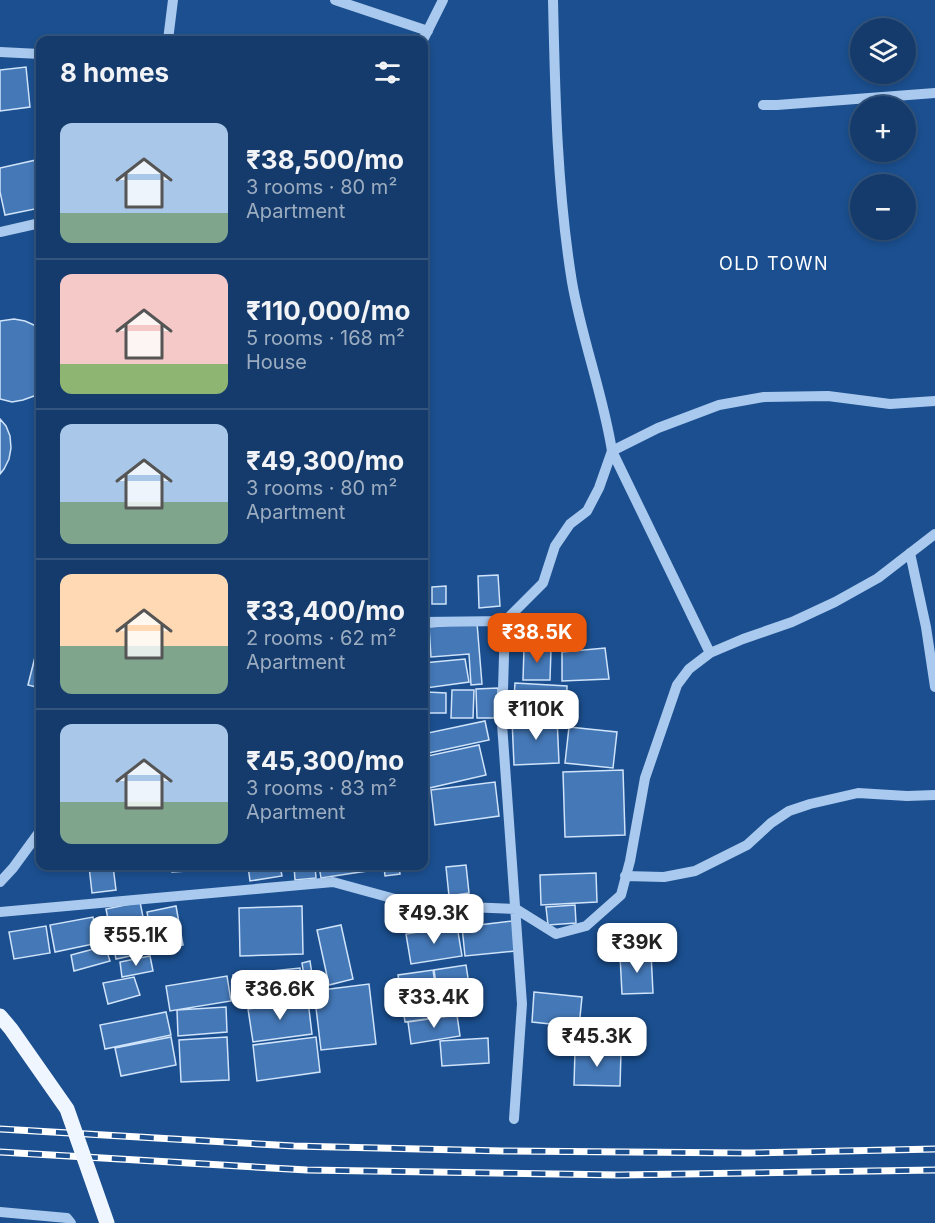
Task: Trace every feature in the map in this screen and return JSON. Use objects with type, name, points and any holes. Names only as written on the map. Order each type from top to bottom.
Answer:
[{"type":"main road","points":[[0,1016],[67,1109],[107,1223]]},
{"type":"street","points":[[168,36],[173,0]]},
{"type":"street","points":[[335,0],[425,36],[443,0]]},
{"type":"street","points":[[553,0],[554,78],[561,186],[572,282],[588,355],[607,422],[612,451],[710,653]]},
{"type":"street","points":[[0,52],[36,54]]},
{"type":"street","points":[[763,105],[935,93]]},
{"type":"street","points":[[0,232],[36,224]]},
{"type":"street","points":[[514,1119],[522,1004],[502,724],[505,621],[543,583],[555,546],[570,524],[587,511],[599,488],[612,451],[658,428],[719,405],[764,397],[828,396],[891,404],[935,401]]},
{"type":"street","points":[[0,912],[333,882],[417,905],[516,909],[556,934],[586,926],[621,895],[645,778],[677,685],[689,669],[710,653],[792,622],[835,602],[878,578],[935,534]]},
{"type":"street","points":[[910,553],[926,627],[935,687]]},
{"type":"street","points":[[428,622],[505,621]]},
{"type":"street","points":[[625,876],[664,877],[695,871],[747,845],[771,823],[789,811],[810,804],[858,793],[935,795]]},
{"type":"street","points":[[0,882],[36,836]]},
{"type":"street","points":[[0,1212],[67,1218],[71,1223]]},
{"type":"building","points":[[26,67],[30,107],[0,111],[0,70]]},
{"type":"building","points":[[36,160],[36,209],[5,215],[0,192],[0,168]]},
{"type":"building","points":[[14,319],[36,326],[36,394],[34,396],[12,402],[0,399],[0,321]]},
{"type":"building","points":[[0,419],[10,436],[11,448],[9,459],[0,474]]},
{"type":"building","points":[[498,575],[500,606],[479,608],[478,576]]},
{"type":"building","points":[[446,586],[446,604],[432,604],[432,587]]},
{"type":"building","points":[[526,621],[564,622],[563,648],[526,647]]},
{"type":"building","points":[[477,623],[482,684],[471,685],[469,654],[431,657],[429,627]]},
{"type":"building","points":[[524,648],[551,649],[550,680],[523,680]]},
{"type":"building","points":[[605,648],[609,679],[562,681],[562,652]]},
{"type":"building","points":[[36,653],[36,687],[28,685]]},
{"type":"building","points":[[465,659],[469,682],[428,688],[428,663]]},
{"type":"building","points":[[515,683],[567,686],[566,716],[513,713]]},
{"type":"building","points":[[498,688],[498,718],[477,718],[476,689]]},
{"type":"building","points":[[452,690],[474,690],[473,718],[451,718]]},
{"type":"building","points":[[428,692],[446,693],[446,713],[428,713]]},
{"type":"building","points":[[557,717],[559,763],[514,765],[512,719]]},
{"type":"building","points":[[485,721],[489,740],[428,753],[428,733]]},
{"type":"building","points":[[569,727],[617,732],[613,768],[565,763]]},
{"type":"building","points":[[479,745],[486,775],[428,788],[428,756]]},
{"type":"building","points":[[623,770],[625,835],[565,837],[563,772]]},
{"type":"building","points":[[495,782],[499,816],[435,825],[431,790]]},
{"type":"building","points":[[466,865],[469,893],[449,896],[446,867]]},
{"type":"building","points":[[89,870],[114,870],[116,890],[92,893]]},
{"type":"building","points":[[172,870],[187,871],[172,872]]},
{"type":"building","points":[[249,870],[281,870],[282,876],[250,881]]},
{"type":"building","points":[[294,870],[315,870],[316,878],[295,880]]},
{"type":"building","points":[[320,870],[367,870],[367,871],[321,878]]},
{"type":"building","points":[[384,870],[400,870],[400,874],[385,876]]},
{"type":"building","points":[[596,873],[597,902],[541,905],[540,875]]},
{"type":"building","points":[[140,902],[150,952],[116,959],[106,909]]},
{"type":"building","points":[[575,905],[576,923],[548,925],[546,907]]},
{"type":"building","points":[[176,906],[183,945],[154,951],[147,912]]},
{"type":"building","points":[[302,906],[303,954],[240,956],[239,908]]},
{"type":"building","points":[[93,917],[98,943],[55,952],[50,925]]},
{"type":"building","points":[[513,921],[516,951],[465,956],[462,927]]},
{"type":"building","points":[[341,925],[353,979],[329,985],[317,930]]},
{"type":"building","points":[[46,926],[50,953],[14,959],[9,932]]},
{"type":"building","points":[[457,926],[462,956],[411,964],[406,934]]},
{"type":"building","points":[[105,946],[110,961],[74,971],[71,955]]},
{"type":"building","points":[[651,953],[653,993],[622,994],[620,955]]},
{"type":"building","points":[[150,956],[153,971],[122,977],[120,962]]},
{"type":"building","points":[[310,961],[314,987],[306,988],[302,963]]},
{"type":"building","points":[[466,965],[473,1010],[441,1015],[434,970]]},
{"type":"building","points":[[300,968],[303,994],[236,1001],[233,975]]},
{"type":"building","points":[[433,970],[440,1017],[405,1022],[398,975]]},
{"type":"building","points":[[227,976],[231,1001],[170,1011],[166,986]]},
{"type":"building","points":[[134,977],[140,995],[108,1004],[103,983]]},
{"type":"building","points":[[369,984],[376,1044],[321,1050],[314,991]]},
{"type":"building","points":[[534,992],[582,997],[579,1027],[532,1022]]},
{"type":"building","points":[[308,1001],[312,1034],[253,1042],[248,1009]]},
{"type":"building","points":[[226,1007],[227,1032],[178,1036],[177,1010]]},
{"type":"building","points":[[166,1012],[171,1035],[105,1049],[100,1025]]},
{"type":"building","points":[[457,1015],[460,1036],[411,1044],[408,1022]]},
{"type":"building","points":[[171,1037],[176,1065],[121,1076],[115,1048]]},
{"type":"building","points":[[227,1037],[229,1080],[181,1082],[179,1040]]},
{"type":"building","points":[[316,1037],[320,1072],[257,1081],[253,1045]]},
{"type":"building","points":[[488,1038],[489,1063],[442,1066],[440,1041]]},
{"type":"building","points":[[575,1050],[621,1052],[620,1086],[574,1085]]},
{"type":"railway","points":[[0,1129],[294,1146],[503,1151],[748,1153],[935,1149]]},
{"type":"railway","points":[[0,1152],[307,1170],[619,1175],[935,1170]]},
{"type":"district","name":"OLD TOWN","points":[[774,263]]}]
